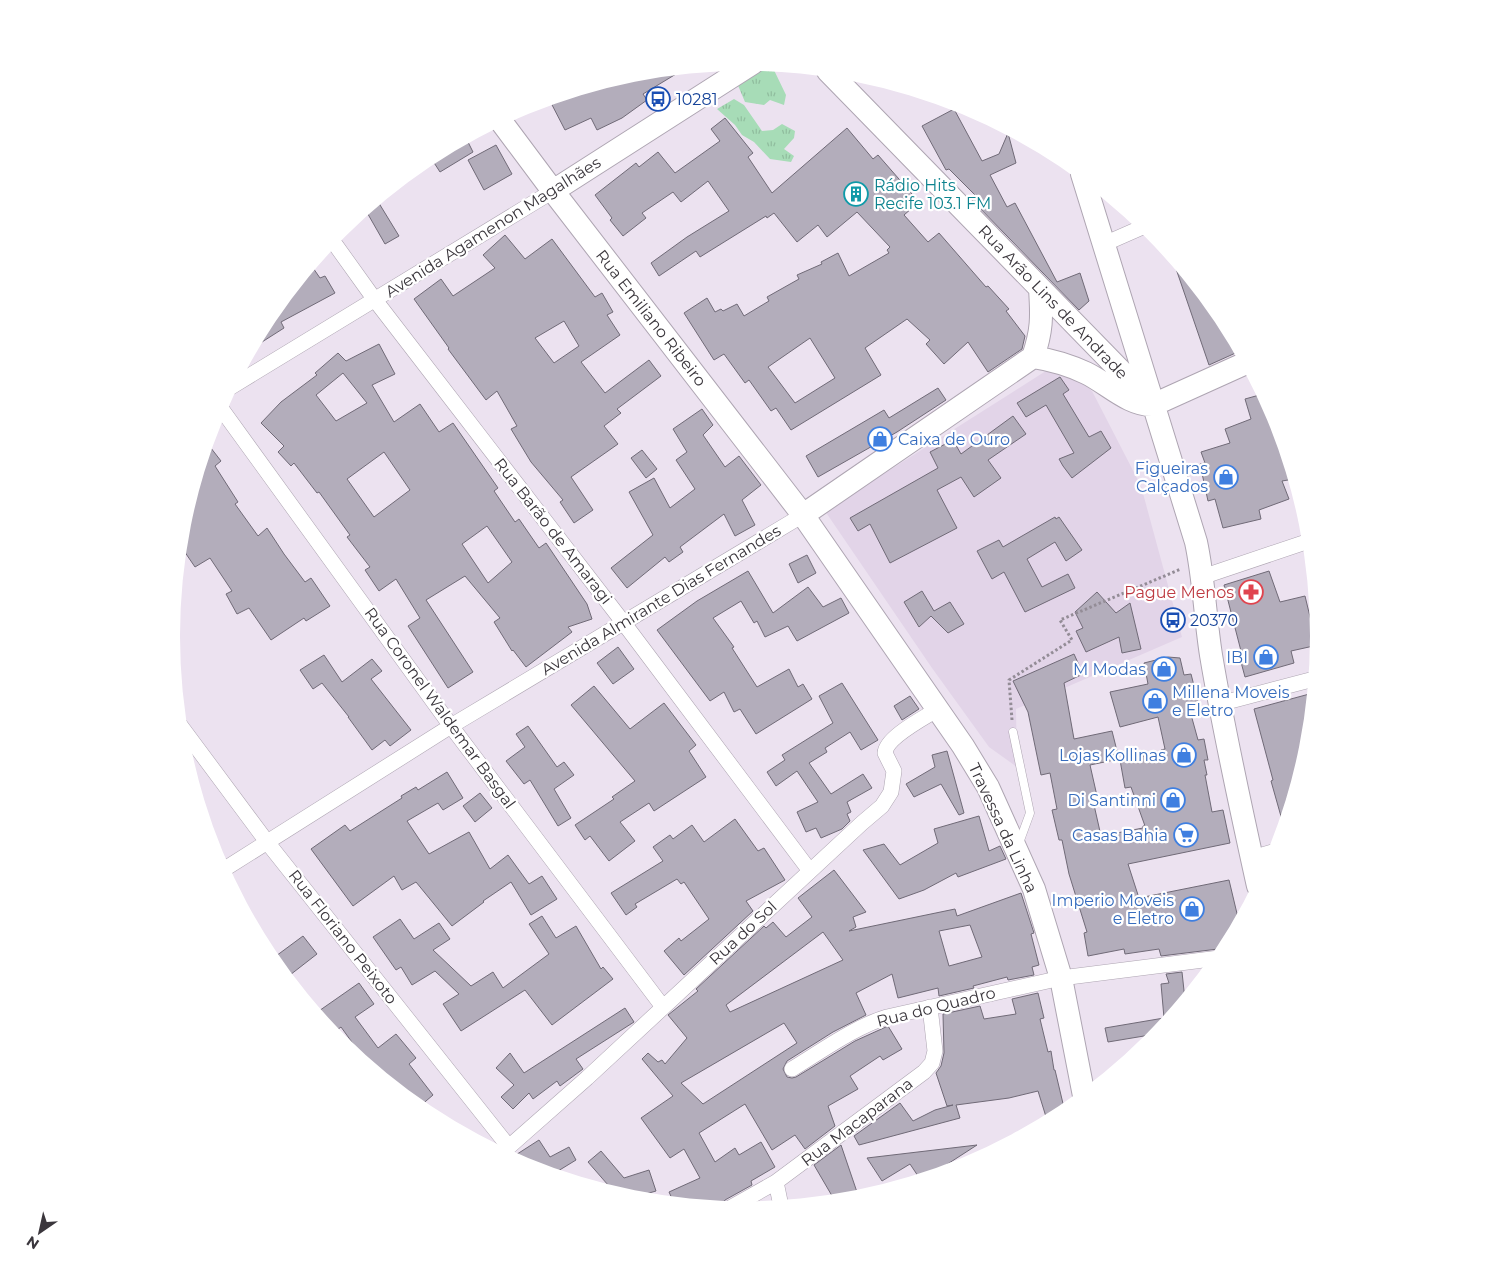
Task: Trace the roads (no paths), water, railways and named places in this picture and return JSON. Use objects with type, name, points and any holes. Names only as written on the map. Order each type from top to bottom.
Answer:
[{"type":"main road","name":"Avenida Agamenon Magalhães","points":[[553,191],[740,71]]},
{"type":"main road","name":"Rua Arão Lins de Andrade","points":[[836,79],[1153,404]]},
{"type":"main road","name":"Rua Emiliano Ribeiro","points":[[504,125],[803,515]]},
{"type":"main road","points":[[1086,186],[1196,542],[1201,569],[1209,645],[1219,704],[1256,877]]},
{"type":"main road","points":[[1040,290],[1042,320],[1033,357],[1057,361],[1086,373],[1126,397],[1147,405],[1240,365]]},
{"type":"main road","name":"Avenida Almirante Dias Fernandes","points":[[803,515],[1033,357]]},
{"type":"main road","name":"Travessa da Linha","points":[[803,515],[938,709],[988,787],[1034,889],[1061,978],[1083,1089]]},
{"type":"street","name":"Avenida Agamenon Magalhães","points":[[241,381],[553,191]]},
{"type":"street","points":[[1104,244],[1136,230]]},
{"type":"street","name":"Rua Barão de Amaragi","points":[[337,247],[375,300],[623,622],[810,871]]},
{"type":"street","name":"Rua Coronel Waldemar Basgal","points":[[225,414],[451,726],[663,1007]]},
{"type":"street","name":"Avenida Almirante Dias Fernandes","points":[[229,866],[451,726],[803,515]]},
{"type":"street","points":[[1201,569],[1302,543]]},
{"type":"street","points":[[1219,704],[1308,680]]},
{"type":"street","name":"Rua do Sol","points":[[507,1148],[587,1078],[886,802],[894,778],[894,771],[885,754],[890,741],[938,709]]},
{"type":"street","name":"Rua Floriano Peixoto","points":[[190,738],[267,842],[502,1146]]},
{"type":"street","points":[[1252,858],[1266,854]]},
{"type":"street","points":[[1061,978],[1208,959]]},
{"type":"street","name":"Rua do Quadro","points":[[792,1069],[878,1019],[1061,978]]},
{"type":"street","name":"Rua Macaparana","points":[[743,1201],[776,1182],[924,1072],[932,1064],[936,1046],[930,1007]]},
{"type":"street","points":[[776,1182],[780,1200]]},
{"type":"lane","points":[[1013,732],[1030,813],[1016,849]]},
{"type":"place","name":"10281","points":[[658,99]]},
{"type":"place","name":"Rádio Hits Recife 103.1 FM","points":[[856,194]]},
{"type":"place","name":"Caixa de Ouro","points":[[880,439]]},
{"type":"place","name":"Figueiras Calçados","points":[[1226,477]]},
{"type":"place","name":"Pague Menos","points":[[1251,592]]},
{"type":"place","name":"20370","points":[[1173,620]]},
{"type":"place","name":"IBI","points":[[1266,657]]},
{"type":"place","name":"M Modas","points":[[1164,669]]},
{"type":"place","name":"Millena Moveis e Eletro","points":[[1155,701]]},
{"type":"place","name":"Lojas Kollinas","points":[[1184,755]]},
{"type":"place","name":"Di Santinni","points":[[1173,800]]},
{"type":"place","name":"Casas Bahia","points":[[1186,835]]},
{"type":"place","name":"Imperio Moveis e Eletro","points":[[1192,909]]}]
